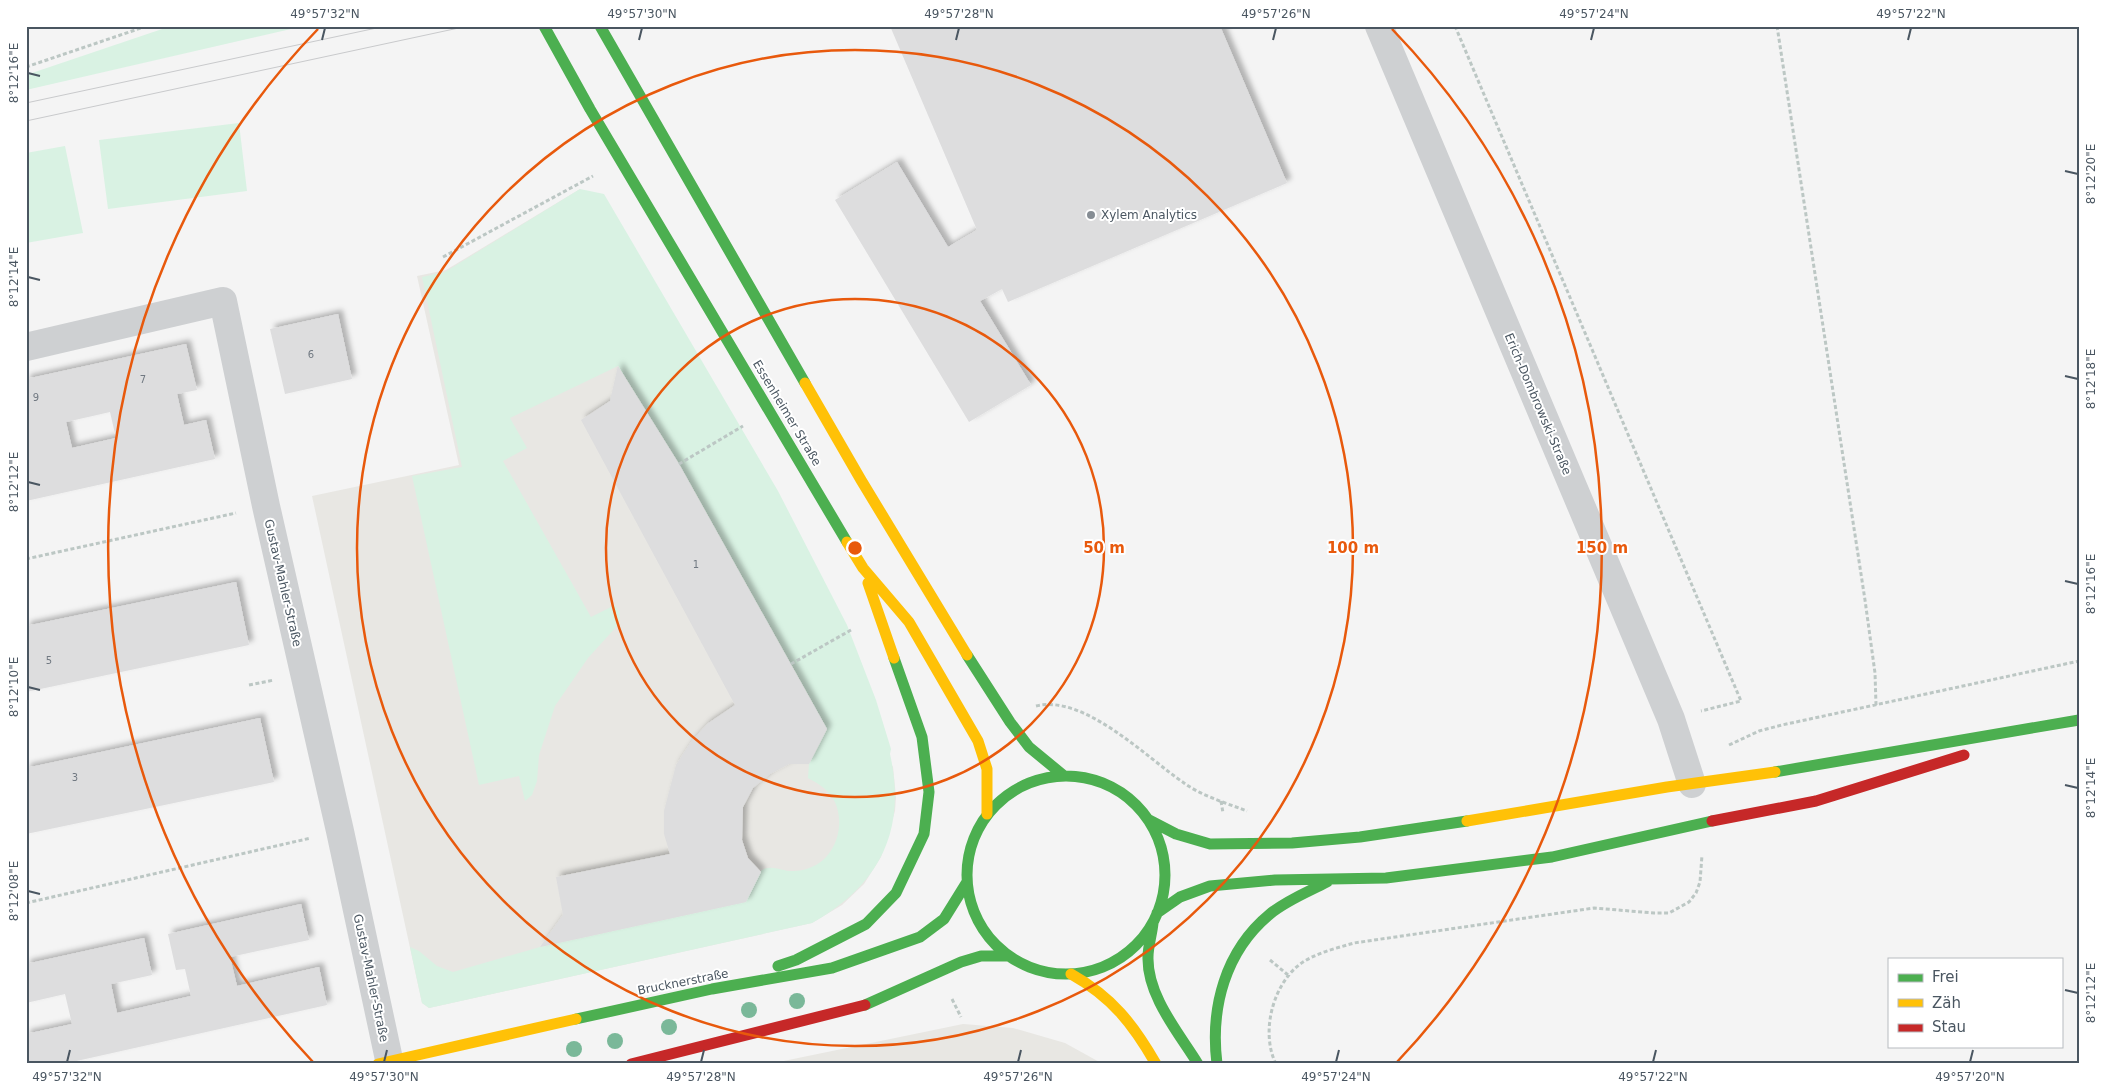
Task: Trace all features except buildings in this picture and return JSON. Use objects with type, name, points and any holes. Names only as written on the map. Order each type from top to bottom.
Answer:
[{"type":"main road","name":"Essenheimer Straße","points":[[544,26],[595,118],[863,568],[908,622],[982,750],[986,758],[988,780],[987,814]]},
{"type":"main road","points":[[600,26],[860,480],[978,672],[1010,722],[1029,747],[1063,775]]},
{"type":"main road","points":[[712,989],[796,960],[866,924],[896,893],[924,834],[929,792],[922,737],[863,568]]},
{"type":"main road","points":[[1149,820],[1176,834],[1210,844],[1292,843],[1452,824],[1692,784],[1809,767],[2075,721]]},
{"type":"main road","points":[[1198,1064],[1158,995],[1151,979],[1148,959],[1156,918],[1164,890],[1165,866],[1160,842],[1149,820],[1132,801],[1112,787],[1088,778],[1063,775],[1041,778],[1020,786],[1002,798],[987,814],[975,835],[968,858],[967,882],[971,904],[979,924],[992,942],[1008,956],[1028,967],[1049,973],[1071,974],[1092,971],[1110,964],[1128,953],[1156,918],[1180,897],[1210,886],[1275,880],[1386,878],[1552,857],[1700,823],[1816,801],[2075,721]]},
{"type":"main road","points":[[1217,1064],[1214,1026],[1218,999],[1226,974],[1235,955],[1245,939],[1268,916],[1285,904],[1330,880]]},
{"type":"main road","name":"Brucknerstraße","points":[[385,1063],[712,989],[832,968],[920,937],[944,919],[967,882]]},
{"type":"main road","points":[[631,1064],[866,1005],[961,962],[981,956],[1008,956]]},
{"type":"main road","points":[[1071,974],[1089,982],[1114,1002],[1129,1019],[1156,1064]]},
{"type":"street","name":"Erich-Dombrowski-Straße","points":[[1379,26],[1671,719],[1692,784]]},
{"type":"street","name":"Gustav-Mahler-Straße","points":[[26,347],[223,301],[266,506],[340,831],[385,1063]]},
{"type":"path","points":[[26,67],[147,26]]},
{"type":"path","points":[[1456,26],[1741,701],[1671,719]]},
{"type":"path","points":[[1777,26],[1865,600],[1875,673],[1876,705]]},
{"type":"path","points":[[443,257],[600,172]]},
{"type":"path","points":[[678,464],[736,430]]},
{"type":"path","points":[[26,559],[266,506]]},
{"type":"path","points":[[791,664],[847,632]]},
{"type":"path","points":[[1692,784],[1722,749],[1759,731],[2079,661]]},
{"type":"path","points":[[1030,710],[1037,706],[1054,704],[1099,721],[1185,784],[1221,802]]},
{"type":"path","points":[[1276,1064],[1268,1034],[1274,1001],[1288,975],[1303,962],[1325,952],[1354,943],[1594,908],[1654,914],[1669,913],[1690,902],[1700,882],[1702,857],[1700,823]]},
{"type":"path","points":[[26,903],[340,831]]},
{"type":"path","points":[[1263,954],[1288,975]]},
{"type":"shaded area","points":[[580,189],[893,767],[896,797],[895,811],[881,857],[864,884],[842,905],[812,923],[429,1008],[422,1003],[312,496],[459,465],[417,276],[446,270]]},
{"type":"shaded area","points":[[963,1024],[1013,1028],[1065,1043],[1103,1064],[769,1064]]},
{"type":"green space","points":[[171,26],[304,26],[26,90],[26,75]]},
{"type":"green space","points":[[239,123],[247,191],[108,209],[99,140]]},
{"type":"green space","points":[[65,146],[83,233],[26,243],[26,153]]},
{"type":"green space","points":[[580,189],[604,194],[778,491],[847,625],[876,700],[891,749],[895,807],[891,831],[883,853],[871,873],[836,908],[812,923],[429,1008],[422,1003],[410,947],[419,951],[437,966],[453,972],[540,947],[745,902],[761,871],[772,868],[797,871],[816,865],[830,852],[838,834],[839,815],[832,797],[824,788],[808,778],[809,764],[827,729],[679,464],[618,366],[510,418],[527,448],[503,461],[591,617],[615,605],[620,619],[617,626],[588,658],[555,706],[539,755],[537,781],[532,795],[525,801],[519,776],[479,785],[412,476],[462,467],[422,277],[445,272]]},
{"type":"tram line","points":[[26,103],[386,26]]},
{"type":"tram line","points":[[26,121],[468,26]]},
{"type":"traffic: fast","points":[[544,26],[590,109],[847,542]]},
{"type":"traffic: fast","points":[[600,26],[805,383]]},
{"type":"traffic: fast","points":[[967,655],[1010,722],[1029,747],[1063,775]]},
{"type":"traffic: fast","points":[[778,966],[796,960],[866,924],[896,893],[924,834],[929,792],[922,737],[894,658]]},
{"type":"traffic: fast","points":[[1775,772],[2079,720]]},
{"type":"traffic: fast","points":[[1056,776],[1076,776],[1095,780],[1113,788],[1129,798],[1143,812],[1161,846],[1165,875],[1161,904],[1153,922],[1143,938],[1129,952],[1095,970],[1076,974],[1056,974],[1037,970],[1019,962],[1003,952],[989,938],[971,904],[967,885],[967,865],[971,846],[979,828],[989,812],[1003,798],[1037,780],[1056,776]]},
{"type":"traffic: fast","points":[[1149,820],[1176,834],[1210,844],[1292,843],[1360,837],[1467,821]]},
{"type":"traffic: fast","points":[[1157,913],[1180,897],[1210,886],[1275,880],[1386,878],[1552,857],[1712,821]]},
{"type":"traffic: fast","points":[[576,1019],[712,989],[832,968],[920,937],[944,919],[967,882]]},
{"type":"traffic: fast","points":[[1217,1064],[1215,1043],[1219,1002],[1224,982],[1242,945],[1270,914],[1290,900],[1327,882]]},
{"type":"traffic: fast","points":[[1153,923],[1148,957],[1149,972],[1153,986],[1158,1000],[1198,1064]]},
{"type":"traffic: fast","points":[[865,1005],[961,962],[981,956],[1008,956]]},
{"type":"traffic: slow","points":[[805,383],[861,480],[967,655]]},
{"type":"traffic: slow","points":[[847,542],[863,568],[909,622],[978,741],[987,769],[987,814]]},
{"type":"traffic: slow","points":[[868,583],[894,658]]},
{"type":"traffic: slow","points":[[1467,821],[1667,787],[1775,772]]},
{"type":"traffic: slow","points":[[1071,974],[1110,1002],[1139,1036],[1156,1064]]},
{"type":"traffic: slow","points":[[378,1064],[576,1019]]},
{"type":"traffic: jam","points":[[1712,821],[1816,801],[1964,755]]},
{"type":"traffic: jam","points":[[631,1064],[865,1005]]},
{"type":"place","name":"Xylem Analytics","points":[[1091,215]]}]
